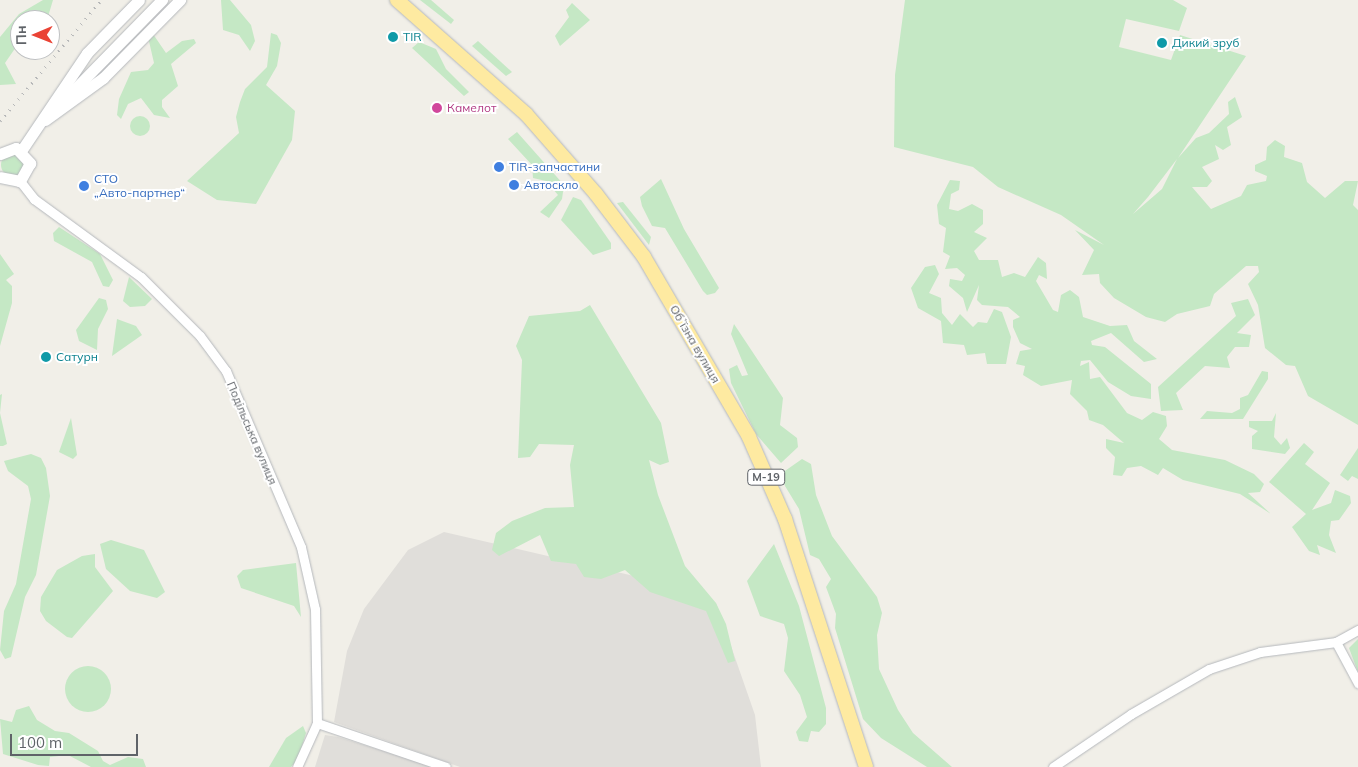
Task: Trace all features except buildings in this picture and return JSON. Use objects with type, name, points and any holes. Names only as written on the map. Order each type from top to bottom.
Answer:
[{"type":"highway","name":"Обʼїзна вулиця","points":[[397,0],[526,114],[596,194],[649,265],[749,437],[781,510],[866,767]]},
{"type":"street","points":[[22,150],[87,53],[140,0]]},
{"type":"street","points":[[40,124],[162,0]]},
{"type":"street","points":[[40,124],[103,78],[180,0]]},
{"type":"street","points":[[0,154],[10,148],[22,150],[30,163],[20,181],[0,177]]},
{"type":"street","name":"Подільська вулиця","points":[[20,181],[34,199],[141,277],[200,336],[226,372],[306,566],[317,632],[317,723],[297,767]]},
{"type":"street","points":[[1054,767],[1131,714],[1208,669],[1260,652],[1336,642],[1358,630]]},
{"type":"street","points":[[1336,642],[1358,683]]},
{"type":"street","points":[[317,723],[446,767]]},
{"type":"shaded area","points":[[444,532],[647,579],[680,595],[716,603],[755,715],[761,767],[460,767],[334,722],[347,651],[364,609],[408,550]]},
{"type":"shaded area","points":[[325,735],[338,737],[435,767],[315,767]]},
{"type":"green space","points":[[43,0],[53,0],[50,10],[26,10]]},
{"type":"green space","points":[[221,0],[230,0],[251,25],[255,41],[250,51],[239,35],[223,30]]},
{"type":"green space","points":[[420,0],[431,0],[454,20],[451,24]]},
{"type":"green space","points":[[905,0],[1173,0],[1187,8],[1179,31],[1126,19],[1119,47],[1171,60],[1180,35],[1246,56],[1178,158],[1196,138],[1209,133],[1229,114],[1228,102],[1235,97],[1242,117],[1227,127],[1231,145],[1223,150],[1215,145],[1219,159],[1202,167],[1212,181],[1207,187],[1192,187],[1211,209],[1241,196],[1247,185],[1266,181],[1267,176],[1255,171],[1255,165],[1266,160],[1267,147],[1275,140],[1285,146],[1284,157],[1302,163],[1307,182],[1325,198],[1345,181],[1358,181],[1353,205],[1358,210],[1358,425],[1308,396],[1295,366],[1286,365],[1265,348],[1258,305],[1248,284],[1259,272],[1258,266],[1246,266],[1214,294],[1210,306],[1177,314],[1165,322],[1146,317],[1114,298],[1100,283],[1099,274],[1082,275],[1094,250],[1075,230],[1104,245],[1061,215],[998,187],[973,167],[894,147],[895,75]],"holes":[[[1177,159],[1162,189],[1133,214]]]},
{"type":"green space","points":[[572,3],[590,20],[560,46],[555,36],[569,17],[566,10]]},
{"type":"green space","points":[[10,25],[10,56],[5,63],[16,84],[0,85],[0,37]]},
{"type":"green space","points":[[271,33],[277,35],[281,43],[277,66],[266,85],[295,111],[292,140],[256,204],[217,200],[187,181],[239,133],[236,117],[240,102],[245,89],[267,67]]},
{"type":"green space","points":[[153,34],[166,53],[182,41],[194,39],[196,43],[171,64],[178,86],[162,100],[162,107],[170,118],[154,115],[141,98],[128,104],[121,119],[117,115],[119,99],[131,72],[148,70],[154,63],[148,37]]},
{"type":"green space","points":[[478,41],[512,72],[506,76],[472,46]]},
{"type":"green space","points":[[419,42],[436,49],[446,69],[469,92],[464,96],[412,48]]},
{"type":"green space","points":[[136,116],[144,116],[150,122],[150,130],[144,136],[136,136],[130,130],[130,122]]},
{"type":"green space","points":[[517,132],[564,185],[562,199],[549,218],[540,212],[558,195],[546,181],[533,178],[532,165],[508,139]]},
{"type":"green space","points":[[12,154],[20,157],[23,165],[20,173],[12,176],[4,173],[1,165],[4,157]]},
{"type":"green space","points":[[661,179],[684,229],[719,288],[715,293],[707,295],[703,291],[665,228],[652,226],[642,206],[640,197]]},
{"type":"green space","points":[[950,180],[960,181],[959,190],[951,194],[949,209],[958,211],[972,204],[983,210],[983,224],[974,232],[987,238],[974,251],[979,260],[998,260],[1002,277],[1014,273],[1025,277],[1038,257],[1046,263],[1047,279],[1039,275],[1036,281],[1053,310],[1058,312],[1061,295],[1070,290],[1079,297],[1083,317],[1110,326],[1127,325],[1134,341],[1157,359],[1144,362],[1111,333],[1091,341],[1092,345],[1105,347],[1151,384],[1151,399],[1131,396],[1108,382],[1090,360],[1081,361],[1080,366],[1089,362],[1090,379],[1100,377],[1127,413],[1142,420],[1153,412],[1166,416],[1167,426],[1159,439],[1172,450],[1225,460],[1254,474],[1264,484],[1260,492],[1248,493],[1271,514],[1240,494],[1183,480],[1163,468],[1158,475],[1141,466],[1127,468],[1122,476],[1113,475],[1115,457],[1106,448],[1106,439],[1124,443],[1103,425],[1089,420],[1087,411],[1070,394],[1072,380],[1041,386],[1023,375],[1025,366],[1016,364],[1020,351],[1032,349],[1020,343],[1013,327],[1013,320],[1020,317],[1008,307],[982,305],[977,300],[979,285],[967,312],[963,298],[949,286],[950,279],[962,281],[965,275],[957,268],[945,269],[950,256],[943,252],[946,228],[939,224],[937,205]]},
{"type":"green space","points":[[573,197],[581,200],[611,243],[611,249],[593,255],[561,220]]},
{"type":"green space","points":[[623,202],[651,237],[649,245],[617,203]]},
{"type":"green space","points":[[59,227],[100,254],[113,280],[109,287],[103,286],[92,262],[54,241],[53,233]]},
{"type":"green space","points":[[0,254],[14,274],[6,280],[12,286],[12,303],[0,346]]},
{"type":"green space","points":[[935,265],[939,274],[929,293],[941,298],[942,313],[952,325],[960,314],[973,327],[978,322],[987,323],[994,309],[1002,312],[1011,337],[1006,364],[987,364],[985,353],[967,355],[964,345],[943,343],[941,321],[918,308],[911,288],[925,267]]},
{"type":"green space","points":[[129,277],[152,299],[145,306],[130,307],[123,301]]},
{"type":"green space","points":[[99,298],[106,300],[108,309],[98,329],[97,350],[79,341],[76,330]]},
{"type":"green space","points":[[1248,299],[1255,315],[1237,333],[1251,335],[1249,347],[1235,347],[1227,357],[1230,368],[1205,366],[1176,393],[1183,410],[1161,411],[1158,387],[1236,316],[1231,303]]},
{"type":"green space","points":[[590,305],[661,423],[669,462],[660,465],[649,460],[658,495],[685,566],[716,603],[726,624],[735,661],[728,663],[706,611],[650,592],[625,570],[601,579],[584,577],[576,564],[551,561],[540,535],[499,556],[492,550],[496,533],[512,521],[545,508],[574,507],[570,465],[574,445],[539,444],[530,457],[518,458],[522,360],[516,346],[529,316],[580,311]]},
{"type":"green space","points":[[117,319],[136,326],[142,335],[112,356]]},
{"type":"green space","points":[[734,324],[783,398],[780,425],[797,438],[798,447],[781,463],[756,434],[731,383],[729,369],[737,365],[742,376],[748,375],[731,334]]},
{"type":"green space","points":[[1262,371],[1268,372],[1268,379],[1243,419],[1200,419],[1207,411],[1232,413],[1240,409],[1240,398],[1248,395]]},
{"type":"green space","points":[[2,394],[0,413],[0,395]]},
{"type":"green space","points":[[0,413],[7,444],[3,446],[0,446]]},
{"type":"green space","points":[[1276,413],[1274,437],[1281,445],[1287,438],[1290,448],[1285,454],[1252,449],[1252,436],[1258,431],[1249,427],[1249,421],[1272,421]]},
{"type":"green space","points":[[71,418],[77,455],[73,459],[59,452]]},
{"type":"green space","points":[[1304,443],[1314,452],[1305,464],[1330,483],[1312,510],[1331,503],[1335,490],[1350,496],[1351,503],[1339,520],[1331,521],[1329,535],[1336,553],[1317,545],[1320,555],[1309,551],[1292,527],[1306,514],[1269,482]]},
{"type":"green space","points":[[1358,448],[1358,479],[1352,476],[1348,481],[1340,475]]},
{"type":"green space","points":[[31,454],[41,458],[46,468],[50,496],[36,575],[25,597],[11,657],[5,659],[0,650],[4,611],[16,584],[31,499],[28,486],[8,471],[4,461]]},
{"type":"green space","points":[[802,459],[811,464],[816,495],[832,536],[877,597],[882,613],[877,635],[879,669],[898,710],[913,733],[952,767],[927,767],[881,738],[863,719],[835,628],[836,614],[826,587],[831,579],[819,559],[810,555],[799,509],[785,486],[782,473]]},
{"type":"green space","points":[[111,540],[144,550],[165,592],[157,598],[130,591],[106,569],[100,544]]},
{"type":"green space","points":[[774,544],[799,606],[826,708],[826,724],[819,732],[811,731],[808,742],[799,741],[796,732],[807,717],[800,695],[784,671],[788,638],[784,624],[760,616],[747,581]]},
{"type":"green space","points":[[95,554],[95,567],[113,591],[72,638],[67,637],[46,621],[40,611],[41,597],[57,570],[82,556]]},
{"type":"green space","points":[[296,563],[301,617],[294,606],[241,588],[237,576],[243,570]]},
{"type":"green space","points":[[1358,639],[1358,672],[1349,648]]},
{"type":"green space","points":[[83,666],[93,666],[107,676],[111,689],[107,702],[101,708],[93,712],[83,712],[69,702],[65,694],[65,684],[75,670]]},
{"type":"green space","points":[[29,706],[37,720],[55,731],[69,733],[98,751],[103,761],[110,765],[128,757],[143,759],[146,767],[91,767],[68,755],[50,757],[49,766],[38,765],[3,754],[0,719],[12,722],[16,710]]},
{"type":"green space","points":[[303,726],[306,733],[298,759],[291,767],[269,767],[286,738]]},
{"type":"railway","points":[[0,121],[101,0]]},
{"type":"place","name":"TIR","points":[[393,37]]},
{"type":"place","name":"Дикий зруб","points":[[1162,43]]},
{"type":"place","name":"Камелот","points":[[437,108]]},
{"type":"place","name":"TIR-запчастини","points":[[499,167]]},
{"type":"place","name":"Автоскло","points":[[514,185]]},
{"type":"place","name":"СТО „Авто-партнер“","points":[[84,186]]},
{"type":"place","name":"Сатурн","points":[[46,357]]}]
